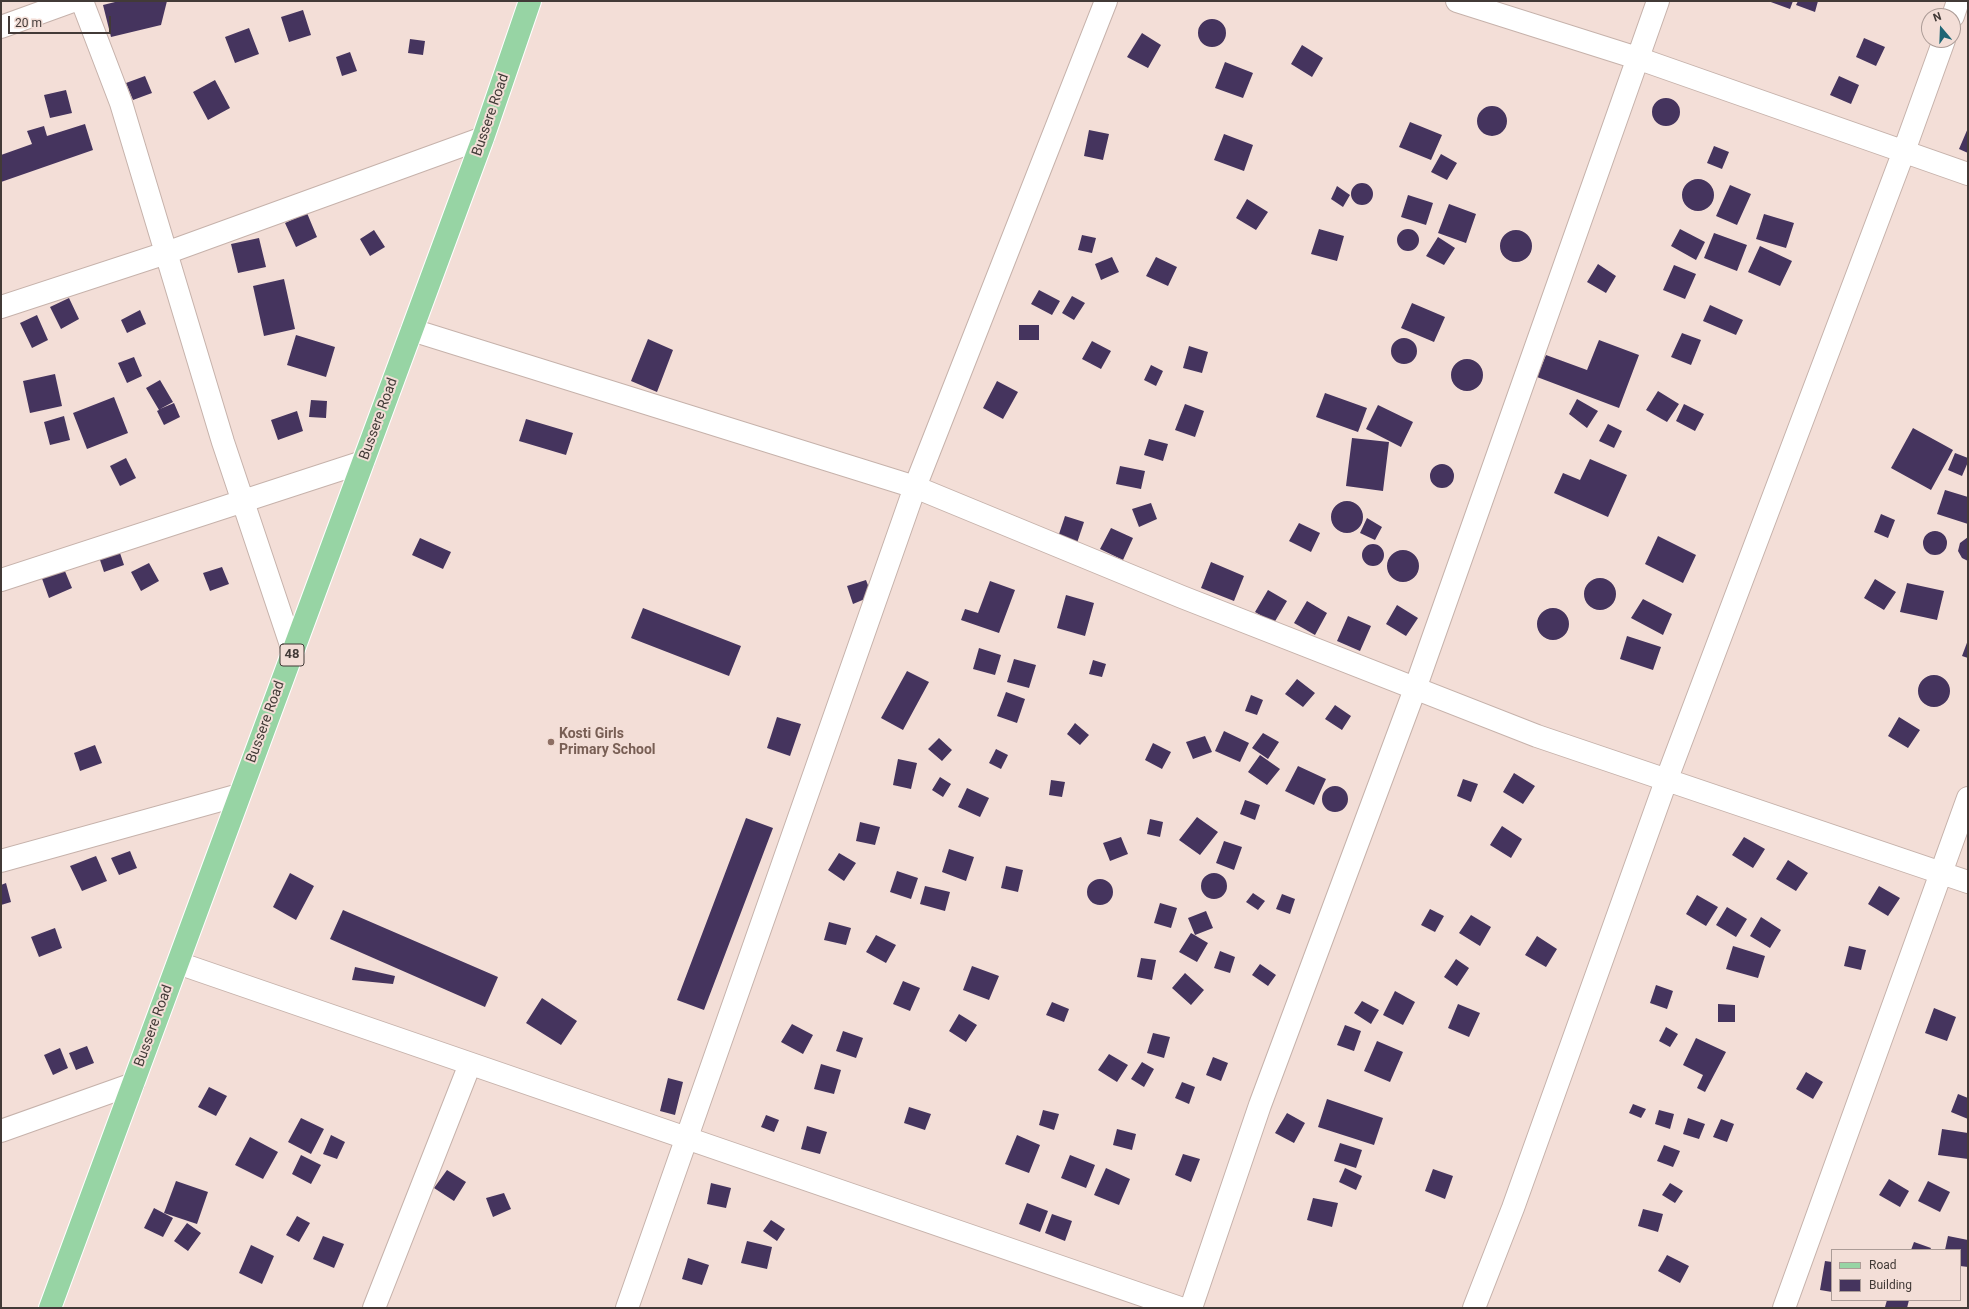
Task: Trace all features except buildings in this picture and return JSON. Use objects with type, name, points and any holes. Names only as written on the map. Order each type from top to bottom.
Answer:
[{"type":"main road","name":"Bussere Road","points":[[50,1308],[483,138],[530,1]]},
{"type":"street","points":[[1,27],[73,1]]},
{"type":"street","points":[[82,1],[121,103],[166,254],[243,501],[293,652]]},
{"type":"street","points":[[627,1308],[915,487],[1106,1]]},
{"type":"street","points":[[1457,1],[1637,58],[1968,174]]},
{"type":"street","points":[[1192,1308],[1260,1105],[1415,689],[1658,1]]},
{"type":"street","points":[[1474,1308],[1513,1208],[1666,781],[1904,152],[1941,48]]},
{"type":"street","points":[[1,307],[166,254],[483,138]]},
{"type":"street","points":[[412,330],[915,487],[1182,597],[1537,736],[1666,781],[1968,882]]},
{"type":"street","points":[[1,580],[363,462]]},
{"type":"street","points":[[1,862],[240,795]]},
{"type":"street","points":[[1784,1308],[1968,798]]},
{"type":"street","points":[[178,963],[1180,1308]]},
{"type":"street","points":[[374,1308],[470,1064]]},
{"type":"street","points":[[1,1131],[133,1084]]},
{"type":"place","name":"Kosti Girls Primary School","points":[[551,742]]}]
